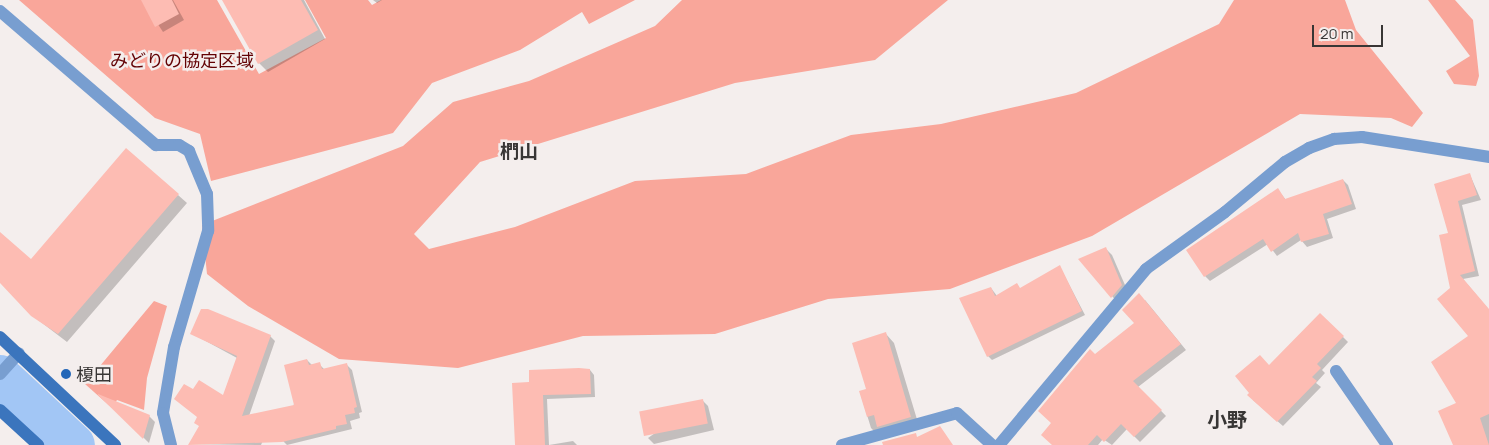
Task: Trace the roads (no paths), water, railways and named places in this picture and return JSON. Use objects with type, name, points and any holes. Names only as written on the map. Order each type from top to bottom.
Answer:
[{"type":"street","points":[[0,12],[156,145],[180,145],[189,152],[207,194],[208,231],[174,347],[163,413],[171,445]]},
{"type":"street","points":[[999,445],[1146,269],[1225,212],[1285,162],[1309,148],[1334,139],[1362,137],[1489,158]]},
{"type":"street","points":[[0,337],[15,358],[115,445]]},
{"type":"street","points":[[0,374],[15,358]]},
{"type":"street","points":[[1336,371],[1387,445]]},
{"type":"street","points":[[0,410],[38,445]]},
{"type":"street","points":[[842,445],[957,413],[992,445]]},
{"type":"waterway","points":[[0,376],[74,445]]},
{"type":"place","name":"榎田","points":[[66,374]]},
{"type":"district","name":"椚山","points":[[519,152]]},
{"type":"district","name":"小野","points":[[1227,419]]},
{"type":"park label","name":"みどりの協定区域","points":[[182,60]]}]
